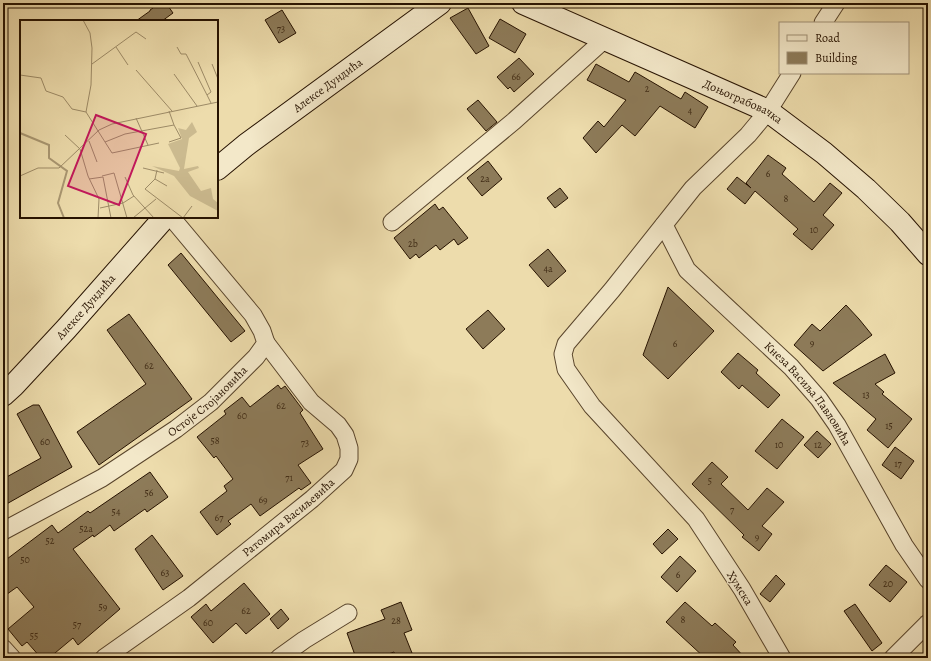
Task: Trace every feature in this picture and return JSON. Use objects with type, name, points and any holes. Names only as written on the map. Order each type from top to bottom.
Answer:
[{"type":"street","name":"Алексе Дундића","points":[[218,168],[246,145],[440,3]]},
{"type":"street","name":"Доњограбовачка","points":[[523,3],[768,111],[824,153],[866,189],[900,222],[928,254]]},
{"type":"street","points":[[824,22],[836,3]]},
{"type":"street","points":[[392,222],[514,121],[605,39]]},
{"type":"street","name":"Хумска","points":[[782,658],[742,589],[696,519],[592,406],[566,369],[563,354],[566,344],[612,290],[693,188],[748,135],[768,111],[791,74]]},
{"type":"street","name":"Алексе Дундића","points":[[3,395],[67,328],[164,218]]},
{"type":"street","points":[[172,218],[253,315],[262,331],[266,343]]},
{"type":"street","name":"Кнеза Васиља Павловића","points":[[664,225],[687,270],[791,366],[819,399],[837,425],[904,545],[928,580]]},
{"type":"street","name":"Остоје Стојановића","points":[[3,531],[102,478],[176,429],[211,402],[256,357],[266,343]]},
{"type":"street","name":"Ратомира Васиљевића","points":[[104,658],[189,598],[312,499],[344,470],[349,460],[349,448],[345,435],[338,425],[311,402],[266,343]]},
{"type":"street","points":[[279,658],[304,640],[348,613]]},
{"type":"street","points":[[893,658],[928,623]]},
{"type":"street","points":[[3,648],[12,658]]},
{"type":"building","points":[[149,3],[166,3],[173,13],[163,20],[137,20],[153,8]]},
{"type":"building","points":[[468,8],[489,46],[476,54],[450,18]]},
{"type":"building","points":[[282,10],[296,33],[279,43],[265,20]]},
{"type":"building","points":[[500,19],[526,34],[515,53],[489,38]]},
{"type":"building","points":[[519,58],[534,74],[514,92],[510,87],[508,89],[497,77]]},
{"type":"building","points":[[596,64],[629,82],[635,72],[681,99],[685,92],[708,107],[695,128],[660,106],[635,136],[622,125],[596,153],[583,138],[598,121],[604,127],[626,100],[587,80]]},
{"type":"building","points":[[478,100],[497,122],[486,131],[467,109]]},
{"type":"building","points":[[768,155],[786,168],[782,174],[814,202],[830,183],[842,193],[823,215],[834,225],[812,250],[793,234],[798,229],[755,191],[745,204],[727,189],[737,177],[751,188],[746,183]]},
{"type":"building","points":[[488,161],[502,179],[482,196],[467,178]]},
{"type":"building","points":[[560,188],[568,198],[555,208],[547,198]]},
{"type":"building","points":[[435,204],[439,210],[443,207],[468,238],[458,245],[454,239],[440,250],[436,245],[419,258],[416,254],[410,259],[394,238]]},
{"type":"building","points":[[548,249],[566,271],[548,287],[529,265]]},
{"type":"building","points":[[181,253],[245,331],[231,342],[168,265]]},
{"type":"building","points":[[668,287],[714,331],[668,379],[643,355]]},
{"type":"building","points":[[846,305],[872,335],[823,371],[794,345],[812,324],[820,331]]},
{"type":"building","points":[[488,310],[505,329],[483,349],[466,329]]},
{"type":"building","points":[[129,314],[192,399],[99,465],[77,432],[146,384],[107,330]]},
{"type":"building","points":[[738,353],[758,370],[756,373],[780,395],[768,408],[742,385],[739,389],[721,372]]},
{"type":"building","points":[[885,354],[895,373],[875,384],[884,392],[882,394],[912,419],[888,448],[867,430],[876,419],[833,383]]},
{"type":"building","points":[[278,385],[281,389],[285,386],[303,410],[300,413],[323,449],[298,465],[311,483],[301,490],[299,488],[260,516],[251,504],[228,521],[231,524],[217,535],[200,512],[227,491],[224,486],[233,479],[216,456],[214,458],[197,437],[226,414],[224,411],[242,397],[250,407]]},
{"type":"building","points":[[33,405],[39,405],[72,467],[3,506],[3,479],[41,458],[17,414]]},
{"type":"building","points":[[782,419],[804,437],[777,469],[755,451]]},
{"type":"building","points":[[817,431],[831,444],[818,458],[804,445]]},
{"type":"building","points":[[895,447],[914,461],[901,479],[882,465]]},
{"type":"building","points":[[712,462],[728,477],[721,484],[748,510],[767,488],[784,502],[762,526],[772,534],[759,551],[742,537],[744,535],[692,484]]},
{"type":"building","points":[[150,472],[168,497],[147,512],[145,509],[114,531],[110,525],[94,537],[93,535],[73,549],[120,609],[78,645],[73,638],[49,658],[41,658],[27,642],[22,646],[8,629],[34,607],[17,587],[3,597],[3,562],[52,525],[58,533],[88,511],[90,513]]},
{"type":"building","points":[[668,529],[678,539],[662,554],[653,544]]},
{"type":"building","points":[[152,535],[183,576],[163,590],[135,549]]},
{"type":"building","points":[[680,556],[696,571],[677,592],[661,577]]},
{"type":"building","points":[[886,565],[907,582],[890,602],[869,585]]},
{"type":"building","points":[[776,575],[785,584],[770,602],[760,594]]},
{"type":"building","points":[[244,583],[270,614],[246,634],[236,623],[213,643],[191,617],[206,604],[211,611]]},
{"type":"building","points":[[401,602],[412,630],[404,633],[412,653],[398,658],[396,658],[394,652],[377,658],[356,658],[347,633],[385,619],[381,610]]},
{"type":"building","points":[[685,602],[712,626],[715,623],[736,642],[733,645],[745,658],[705,658],[666,622]]},
{"type":"building","points":[[855,604],[882,643],[872,651],[844,611]]},
{"type":"building","points":[[281,609],[289,619],[278,629],[270,619]]}]
